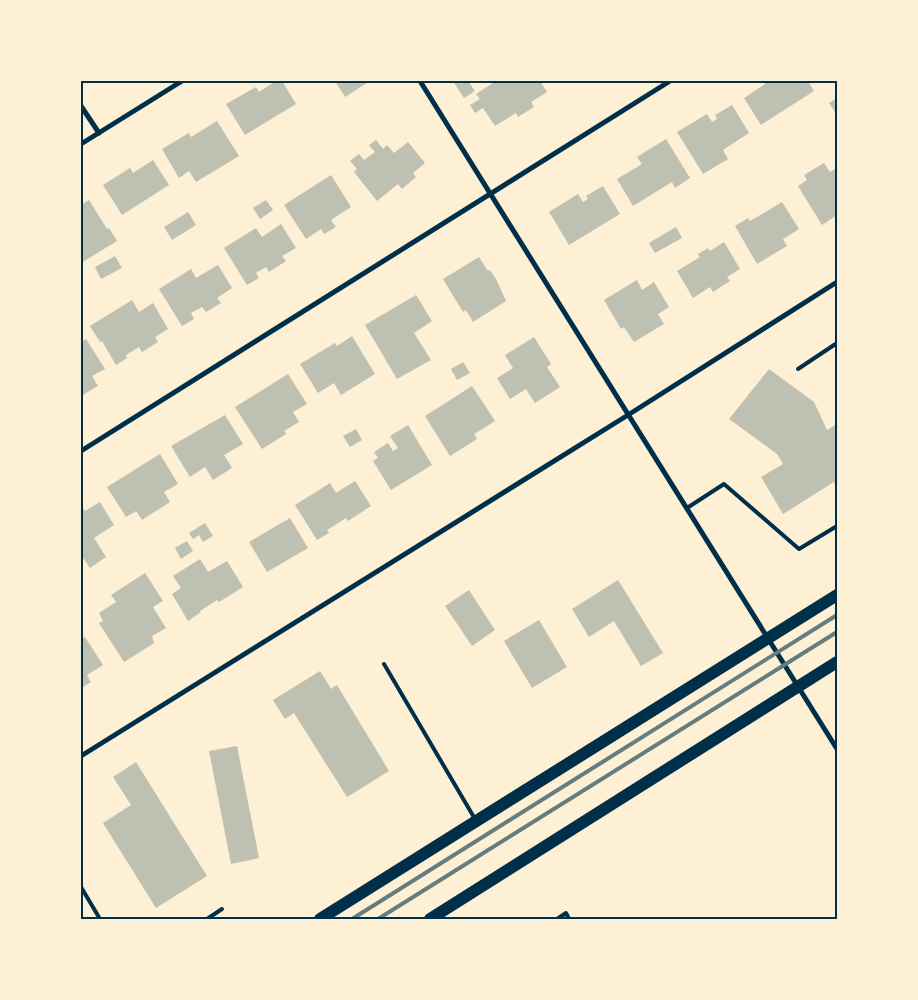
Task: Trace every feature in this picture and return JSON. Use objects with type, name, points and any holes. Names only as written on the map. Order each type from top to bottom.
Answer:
[{"type":"main road","points":[[320,919],[837,595]]},
{"type":"main road","points":[[430,919],[837,662]]},
{"type":"street","points":[[81,144],[182,81]]},
{"type":"street","points":[[420,81],[837,749]]},
{"type":"street","points":[[81,451],[670,81]]},
{"type":"street","points":[[81,106],[99,133]]},
{"type":"street","points":[[81,756],[837,282]]},
{"type":"lane","points":[[798,369],[837,343]]},
{"type":"lane","points":[[687,508],[724,484],[799,550],[837,526]]},
{"type":"lane","points":[[384,664],[476,821]]},
{"type":"lane","points":[[82,890],[100,919]]},
{"type":"lane","points":[[207,919],[222,909]]},
{"type":"lane","points":[[557,919],[566,913],[569,919]]},
{"type":"building","points":[[276,81],[282,81],[296,104],[245,135],[226,104],[256,87],[259,92]]},
{"type":"building","points":[[335,81],[370,81],[345,97]]},
{"type":"building","points":[[453,81],[468,81],[475,91],[464,98]]},
{"type":"building","points":[[496,81],[540,81],[547,92],[531,102],[534,107],[518,117],[516,113],[495,126],[483,108],[475,113],[470,105],[480,99],[476,94]]},
{"type":"building","points":[[763,81],[808,81],[814,91],[761,125],[744,98],[765,84]]},
{"type":"building","points":[[837,98],[837,115],[829,103]]},
{"type":"building","points":[[732,105],[749,133],[723,150],[728,159],[703,174],[677,132],[707,114],[712,122],[717,119],[715,115]]},
{"type":"building","points":[[217,121],[239,156],[196,182],[189,171],[179,178],[162,149],[189,133],[191,137]]},
{"type":"building","points":[[666,139],[690,178],[675,188],[672,182],[633,206],[617,179],[642,164],[637,157]]},
{"type":"building","points":[[376,140],[383,149],[387,145],[394,153],[408,142],[425,163],[413,173],[416,177],[402,189],[398,184],[377,201],[354,172],[357,169],[350,161],[359,154],[364,160],[375,152],[369,145]]},
{"type":"building","points":[[153,160],[169,185],[122,215],[103,185],[130,168],[133,173]]},
{"type":"building","points":[[824,163],[830,172],[837,168],[837,215],[822,225],[798,186],[807,180],[804,175]]},
{"type":"building","points":[[331,175],[351,207],[331,220],[336,227],[324,234],[321,229],[306,239],[284,205]]},
{"type":"building","points":[[603,186],[620,214],[569,245],[549,212],[578,194],[583,202],[588,199],[586,196]]},
{"type":"building","points":[[89,200],[117,241],[81,263],[81,205]]},
{"type":"building","points":[[266,200],[273,210],[260,219],[253,208]]},
{"type":"building","points":[[782,202],[799,229],[783,239],[787,246],[757,264],[735,226],[748,218],[750,221]]},
{"type":"building","points":[[188,212],[196,225],[172,240],[164,227]]},
{"type":"building","points":[[281,224],[296,248],[282,256],[286,261],[269,272],[266,267],[256,273],[259,278],[247,285],[224,248],[256,228],[262,237]]},
{"type":"building","points":[[676,227],[682,238],[655,253],[649,243]]},
{"type":"building","points":[[724,242],[740,269],[727,277],[730,281],[713,292],[710,287],[693,298],[677,271],[700,257],[698,254],[708,248],[710,251]]},
{"type":"building","points":[[115,256],[122,268],[101,279],[95,267]]},
{"type":"building","points":[[479,257],[496,279],[506,301],[473,322],[466,310],[463,312],[443,279]]},
{"type":"building","points":[[218,265],[232,288],[217,298],[221,303],[206,312],[202,307],[191,313],[194,319],[182,326],[159,289],[191,269],[196,278]]},
{"type":"building","points":[[637,280],[642,290],[654,282],[669,307],[658,314],[664,324],[634,342],[624,327],[621,329],[604,300]]},
{"type":"building","points":[[416,295],[432,321],[414,333],[431,360],[397,379],[365,325]]},
{"type":"building","points":[[132,300],[139,312],[153,303],[168,329],[155,337],[158,342],[142,352],[139,347],[126,355],[127,358],[116,365],[102,341],[100,342],[90,326]]},
{"type":"building","points":[[352,336],[375,374],[341,395],[334,383],[318,393],[300,364],[335,343],[337,346]]},
{"type":"building","points":[[534,337],[551,364],[547,367],[560,387],[535,403],[526,389],[510,399],[497,378],[513,368],[505,355]]},
{"type":"building","points":[[86,339],[105,369],[92,376],[98,386],[81,396],[81,342]]},
{"type":"building","points":[[463,362],[470,373],[457,380],[451,369]]},
{"type":"building","points":[[769,369],[814,402],[827,430],[837,424],[837,489],[834,482],[783,514],[761,477],[783,464],[777,454],[729,419]]},
{"type":"building","points":[[288,374],[307,404],[293,412],[299,422],[284,431],[286,434],[262,449],[235,407]]},
{"type":"building","points":[[472,386],[495,421],[474,434],[477,439],[450,456],[425,416]]},
{"type":"building","points":[[225,415],[243,444],[224,455],[232,468],[213,480],[205,467],[190,477],[171,446]]},
{"type":"building","points":[[408,425],[432,465],[391,490],[373,461],[378,458],[374,452],[388,443],[393,451],[398,448],[390,436]]},
{"type":"building","points":[[356,429],[362,440],[350,447],[343,436]]},
{"type":"building","points":[[160,454],[178,484],[164,492],[170,502],[142,520],[136,511],[126,517],[107,487]]},
{"type":"building","points":[[355,481],[371,506],[348,521],[346,518],[327,530],[329,533],[317,540],[295,505],[330,483],[336,493]]},
{"type":"building","points":[[100,502],[114,525],[94,538],[106,557],[90,568],[84,559],[81,560],[81,505],[85,511]]},
{"type":"building","points":[[290,518],[308,548],[267,572],[249,542]]},
{"type":"building","points":[[205,523],[213,536],[203,542],[199,535],[193,539],[189,533]]},
{"type":"building","points":[[187,541],[193,551],[181,559],[175,548]]},
{"type":"building","points":[[200,559],[208,572],[227,561],[243,587],[219,602],[217,600],[188,621],[172,594],[181,588],[173,576]]},
{"type":"building","points":[[145,573],[163,601],[153,607],[166,628],[152,636],[154,643],[124,662],[99,623],[103,621],[99,613],[116,602],[111,595]]},
{"type":"building","points":[[618,580],[663,653],[641,666],[614,621],[589,637],[572,609]]},
{"type":"building","points":[[469,590],[495,630],[472,646],[445,606]]},
{"type":"building","points":[[539,620],[567,667],[532,688],[504,641]]},
{"type":"building","points":[[85,637],[103,665],[87,675],[91,682],[81,688],[81,639]]},
{"type":"building","points":[[320,671],[331,689],[337,685],[389,771],[347,797],[294,713],[285,719],[273,700]]},
{"type":"building","points":[[237,746],[259,858],[231,864],[209,751]]},
{"type":"building","points":[[136,762],[207,876],[156,908],[103,823],[131,805],[113,777]]},
{"type":"railway","points":[[352,919],[837,615]]},
{"type":"railway","points":[[378,919],[837,632]]}]
